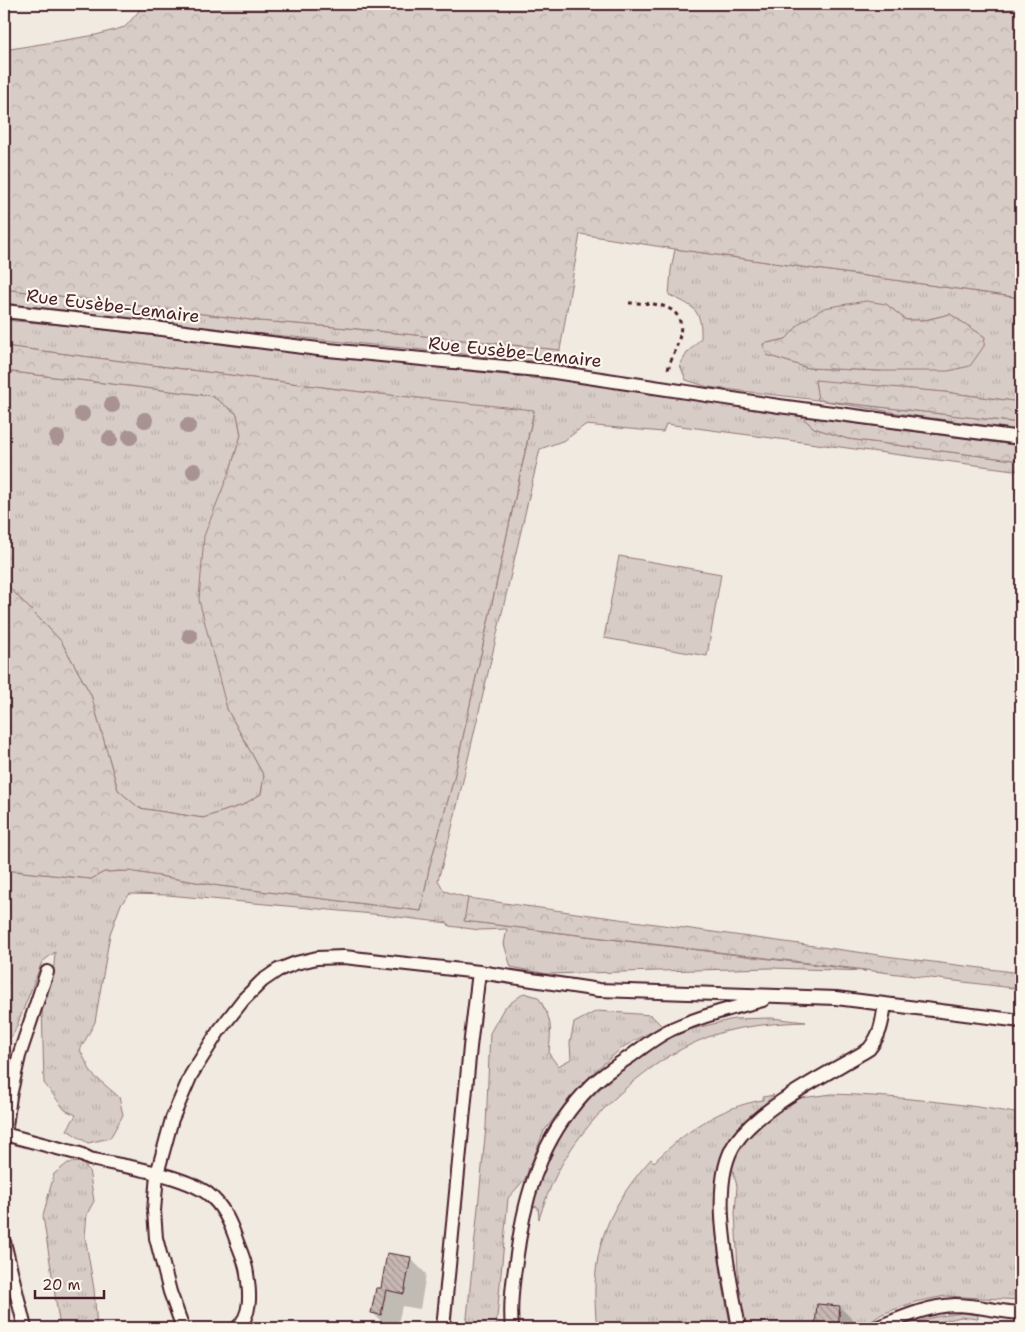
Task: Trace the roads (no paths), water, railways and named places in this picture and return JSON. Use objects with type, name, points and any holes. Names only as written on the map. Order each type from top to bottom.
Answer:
[{"type":"lane","name":"Rue Eusèbe-Lemaire","points":[[4,311],[162,328],[318,349],[548,371],[779,406],[1021,438]]},
{"type":"lane","points":[[183,1328],[170,1292],[156,1238],[154,1211],[157,1174],[172,1119],[191,1075],[218,1032],[243,1000],[262,981],[278,970],[296,963],[344,957],[479,972],[599,990],[836,998],[1021,1021]]},
{"type":"lane","points":[[46,972],[19,1056],[4,1134],[80,1154],[90,1159],[184,1181],[208,1194],[223,1211],[231,1225],[246,1268],[249,1304],[246,1316],[237,1328]]},
{"type":"lane","points":[[443,1328],[479,972]]},
{"type":"lane","points":[[512,1328],[513,1280],[523,1213],[533,1177],[550,1141],[568,1112],[592,1085],[634,1053],[670,1030],[699,1019],[775,997]]},
{"type":"lane","points":[[739,1328],[723,1227],[722,1182],[726,1161],[735,1143],[750,1126],[770,1109],[869,1049],[878,1039],[885,1004]]},
{"type":"lane","points":[[4,1242],[25,1328]]},
{"type":"lane","points":[[876,1328],[904,1316],[933,1308],[955,1305],[1021,1313]]}]
